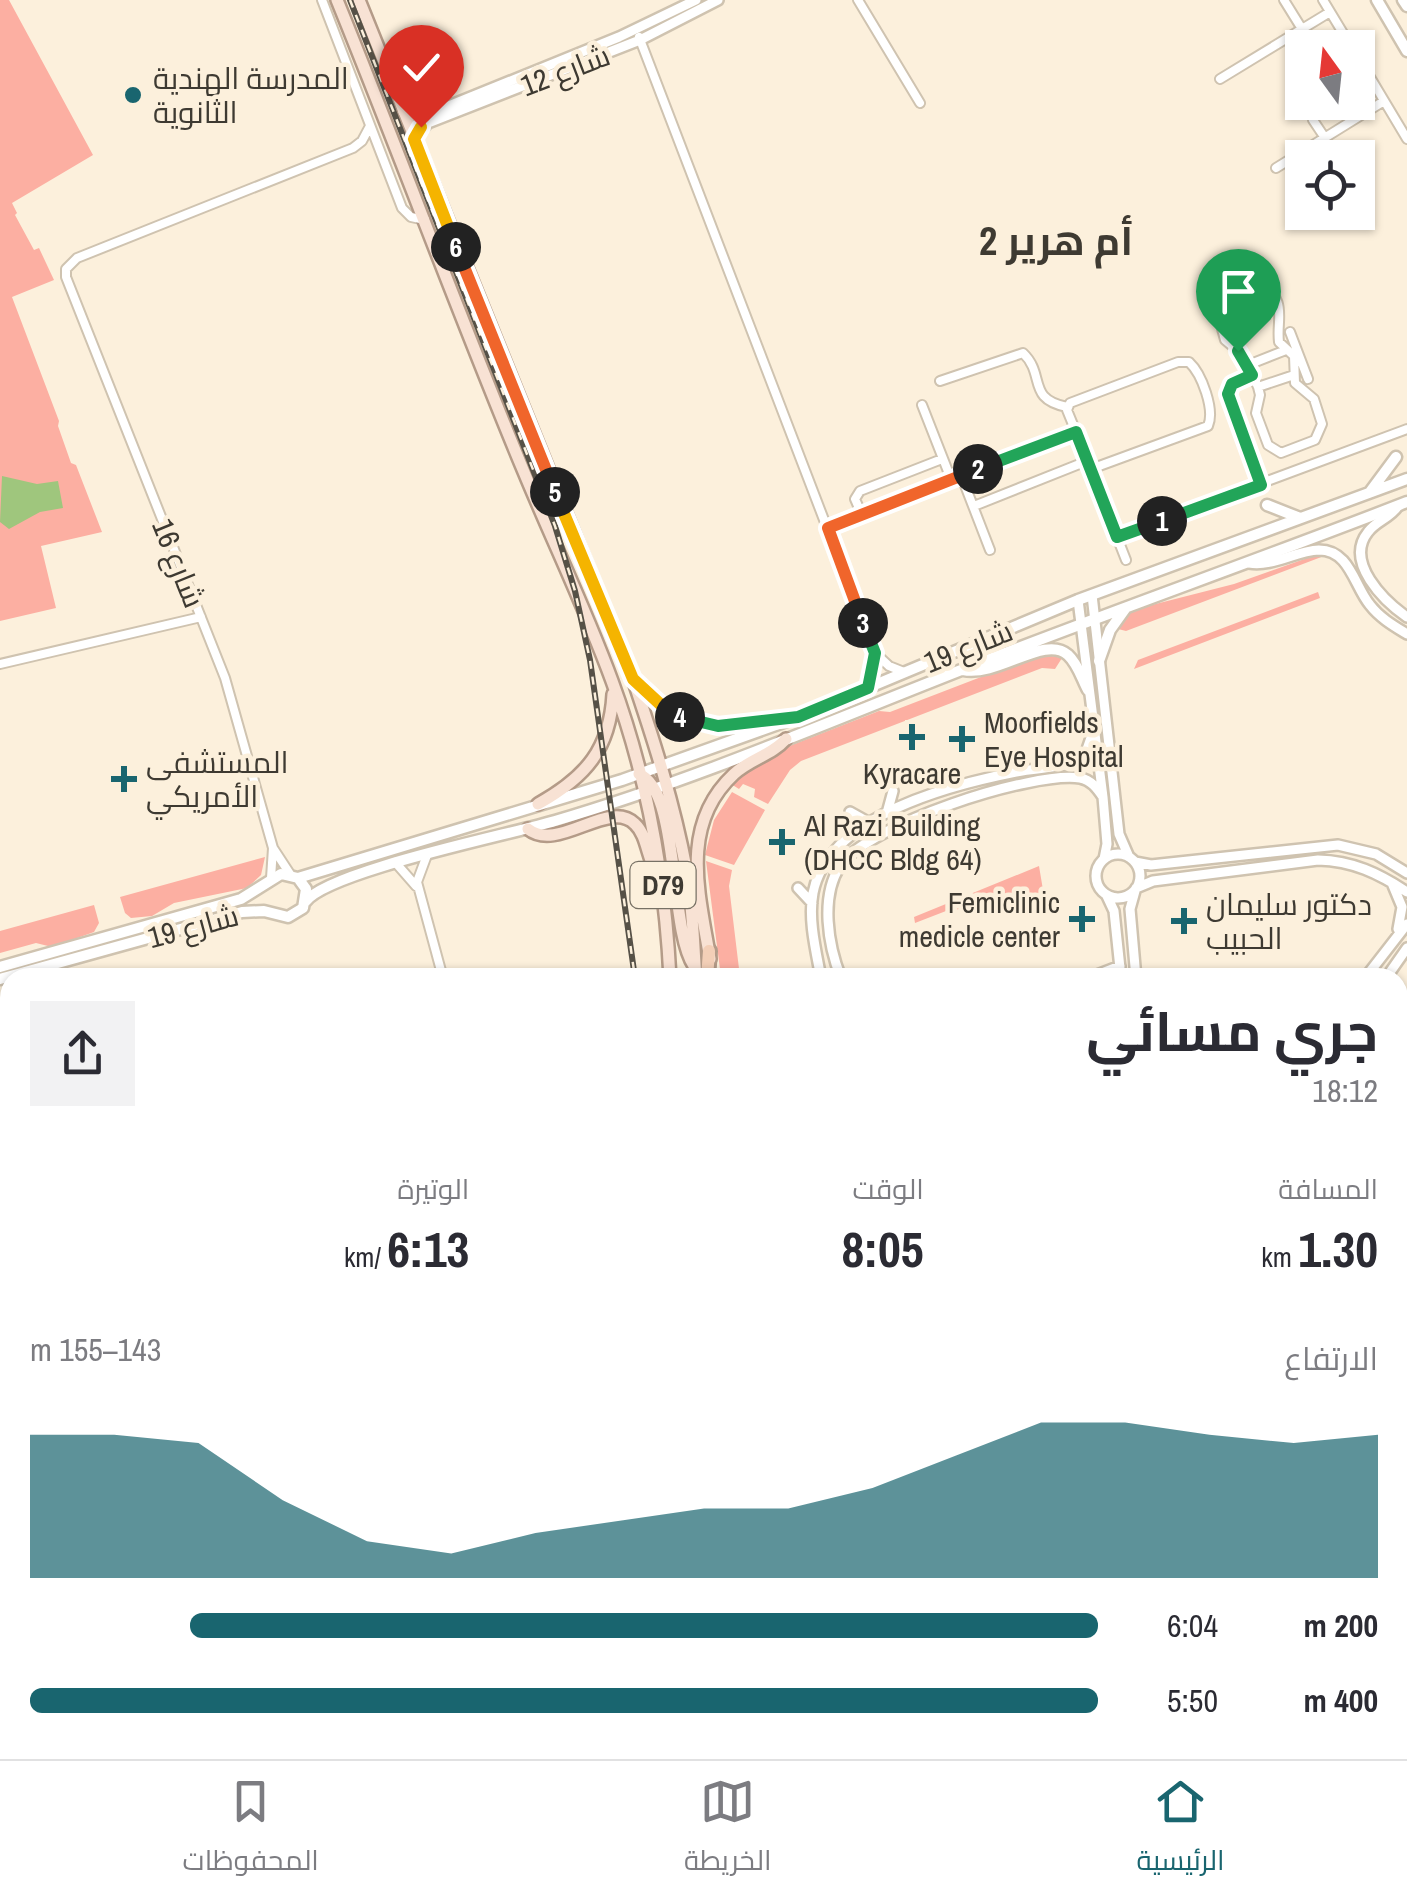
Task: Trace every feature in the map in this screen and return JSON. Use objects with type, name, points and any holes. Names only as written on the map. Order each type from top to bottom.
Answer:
[{"type":"highway","points":[[704,968],[708,950]]},
{"type":"main road","name":"D79","points":[[338,0],[523,471],[613,684],[639,774],[655,790],[688,881],[702,968]]},
{"type":"main road","name":"D79","points":[[359,0],[633,679],[661,766],[655,790],[669,968]]},
{"type":"main road","points":[[1376,0],[1407,51]]},
{"type":"main road","points":[[1370,493],[1396,456]]},
{"type":"main road","name":"شارع 19","points":[[294,876],[639,774],[798,717],[1078,600],[1407,479]]},
{"type":"main road","name":"شارع 19","points":[[305,902],[324,886],[395,862],[528,829],[655,790],[1094,618],[1402,504]]},
{"type":"main road","points":[[1267,505],[1301,518]]},
{"type":"main road","points":[[1099,660],[1110,630],[1128,606]]},
{"type":"main road","points":[[962,670],[988,671],[1054,648],[1072,660],[1088,690]]},
{"type":"main road","points":[[633,679],[668,710],[702,724],[734,726],[798,717]]},
{"type":"main road","points":[[538,804],[569,783],[596,756],[610,726],[613,684]]},
{"type":"main road","points":[[708,950],[696,868],[700,827],[711,802],[734,774],[786,739]]},
{"type":"main road","points":[[528,829],[546,836],[612,818],[627,818],[640,830],[652,866],[662,880]]},
{"type":"main road","points":[[294,876],[306,889],[305,902],[288,917],[271,912],[264,901],[268,883],[294,876]]},
{"type":"main road","name":"شارع 19","points":[[0,967],[233,902],[268,883]]},
{"type":"main road","name":"شارع 19","points":[[39,968],[232,914],[249,910],[271,912]]},
{"type":"street","points":[[322,0],[402,208],[411,216],[426,220]]},
{"type":"street","name":"شارع 12","points":[[403,112],[429,114],[636,29],[696,0]]},
{"type":"street","name":"شارع 12","points":[[414,139],[428,123],[640,40],[718,0]]},
{"type":"street","points":[[858,0],[920,103]]},
{"type":"street","points":[[1284,0],[1302,28]]},
{"type":"street","points":[[1323,0],[1341,30]]},
{"type":"street","points":[[1220,79],[1330,12]]},
{"type":"street","points":[[636,29],[875,653],[884,663],[904,672]]},
{"type":"street","points":[[1375,86],[1407,139]]},
{"type":"street","points":[[1276,168],[1384,101]]},
{"type":"street","points":[[1313,120],[1326,138]]},
{"type":"street","points":[[353,148],[370,126]]},
{"type":"street","points":[[353,148],[379,154]]},
{"type":"street","name":"شارع 16","points":[[268,883],[272,848],[240,724],[69,283],[70,267],[82,257],[353,148]]},
{"type":"street","points":[[1254,285],[1268,289],[1281,312],[1278,338],[1298,359],[1294,375],[1297,386],[1312,396],[1322,430],[1316,440],[1286,452],[1275,452],[1268,445],[1256,414],[1258,387],[1242,353],[1224,337],[1216,307],[1225,294],[1254,285]]},
{"type":"street","points":[[1290,332],[1308,379]]},
{"type":"street","points":[[1248,365],[1286,350]]},
{"type":"street","points":[[940,381],[1023,353],[1029,359],[1043,398],[1067,406],[1178,362],[1190,362],[1197,371],[1210,414],[1208,426],[974,506]]},
{"type":"street","points":[[1252,375],[1232,384],[1228,394],[1261,485]]},
{"type":"street","points":[[1258,387],[1294,375]]},
{"type":"street","points":[[922,405],[942,459],[974,506],[990,550]]},
{"type":"street","points":[[1067,406],[1126,560]]},
{"type":"street","points":[[1117,537],[1407,429]]},
{"type":"street","points":[[828,528],[1076,432]]},
{"type":"street","points":[[862,515],[856,502],[858,492],[942,459]]},
{"type":"street","points":[[1402,504],[1370,529],[1361,549],[1374,588],[1407,617]]},
{"type":"street","points":[[1249,563],[1262,564],[1319,550],[1336,555],[1351,571],[1372,608],[1407,634]]},
{"type":"street","points":[[1092,595],[1119,834],[1140,875],[1130,909],[1135,968]]},
{"type":"street","points":[[1078,600],[1107,844],[1096,877],[1098,888],[1107,896],[1114,912],[1121,968]]},
{"type":"street","points":[[0,664],[201,617]]},
{"type":"street","points":[[868,688],[875,653]]},
{"type":"street","points":[[820,968],[812,903],[816,880],[829,856],[868,822],[980,780],[1078,762],[1085,755],[1093,732]]},
{"type":"street","points":[[838,968],[828,904],[841,865],[874,836],[1002,789],[1065,778],[1085,780],[1103,797]]},
{"type":"street","points":[[934,812],[939,804],[979,789],[980,780]]},
{"type":"street","points":[[887,813],[893,791]]},
{"type":"street","points":[[850,812],[868,822]]},
{"type":"street","points":[[1104,859],[1116,854],[1151,865],[1338,845],[1376,854],[1407,874]]},
{"type":"street","name":"شارع 16","points":[[272,848],[294,876]]},
{"type":"street","points":[[418,890],[418,876],[426,856]]},
{"type":"street","points":[[1107,896],[1122,898],[1154,881],[1318,860],[1356,864],[1407,892]]},
{"type":"street","points":[[395,862],[418,890],[440,968]]},
{"type":"street","points":[[1390,881],[1402,906],[1394,940]]},
{"type":"street","points":[[798,888],[812,903]]},
{"type":"street","points":[[1373,968],[1407,924]]},
{"type":"shaded area","points":[[0,0],[9,0],[93,155],[12,203],[34,250],[39,248],[54,280],[12,297],[71,463],[76,465],[102,532],[41,546],[56,608],[0,621]]},
{"type":"shaded area","points":[[2,476],[37,484],[58,481],[63,508],[40,512],[9,529],[0,522]]},
{"type":"shaded area","points":[[1313,556],[1324,556],[1126,631],[1114,628],[1132,610],[1234,584]]},
{"type":"shaded area","points":[[1318,592],[1320,598],[1134,669],[1138,660]]},
{"type":"shaded area","points":[[1041,654],[1062,658],[1055,669],[1042,668],[801,761],[790,770],[768,804],[754,797],[755,789],[743,784],[739,789],[731,784],[774,752]]},
{"type":"shaded area","points":[[732,792],[765,810],[734,865],[705,855],[714,820]]},
{"type":"shaded area","points":[[265,857],[261,875],[247,888],[174,903],[152,916],[131,918],[125,913],[120,897]]},
{"type":"shaded area","points":[[706,861],[732,870],[729,886],[739,968],[720,968]]},
{"type":"shaded area","points":[[1039,866],[1044,896],[946,911],[915,923],[914,917]]},
{"type":"shaded area","points":[[94,905],[99,923],[94,932],[52,947],[36,943],[0,953],[0,931]]},
{"type":"railway","points":[[350,0],[555,526],[575,591],[590,660],[634,968]]},
{"type":"place","name":"المدرسة الهندية الثانوية","points":[[133,95]]},
{"type":"place","name":"Kyracare","points":[[912,737]]},
{"type":"place","name":"Moorfields Eye Hospital","points":[[962,739]]},
{"type":"place","name":"المستشفى الأمريكي","points":[[124,779]]},
{"type":"place","name":"Al Razi Building (DHCC Bldg 64)","points":[[782,842]]},
{"type":"place","name":"Femiclinic medicle center","points":[[1082,919]]},
{"type":"place","name":"دكتور سليمان الحبيب","points":[[1184,921]]},
{"type":"district","name":"أم هرير 2","points":[[1056,240]]},
{"type":"route","points":[[421,127],[414,139],[426,172],[633,679],[660,704],[689,721],[734,726],[798,717],[868,688],[875,653],[828,528],[1076,432],[1117,537],[1261,485],[1228,394],[1228,388],[1237,380],[1252,375],[1238,351]]}]
